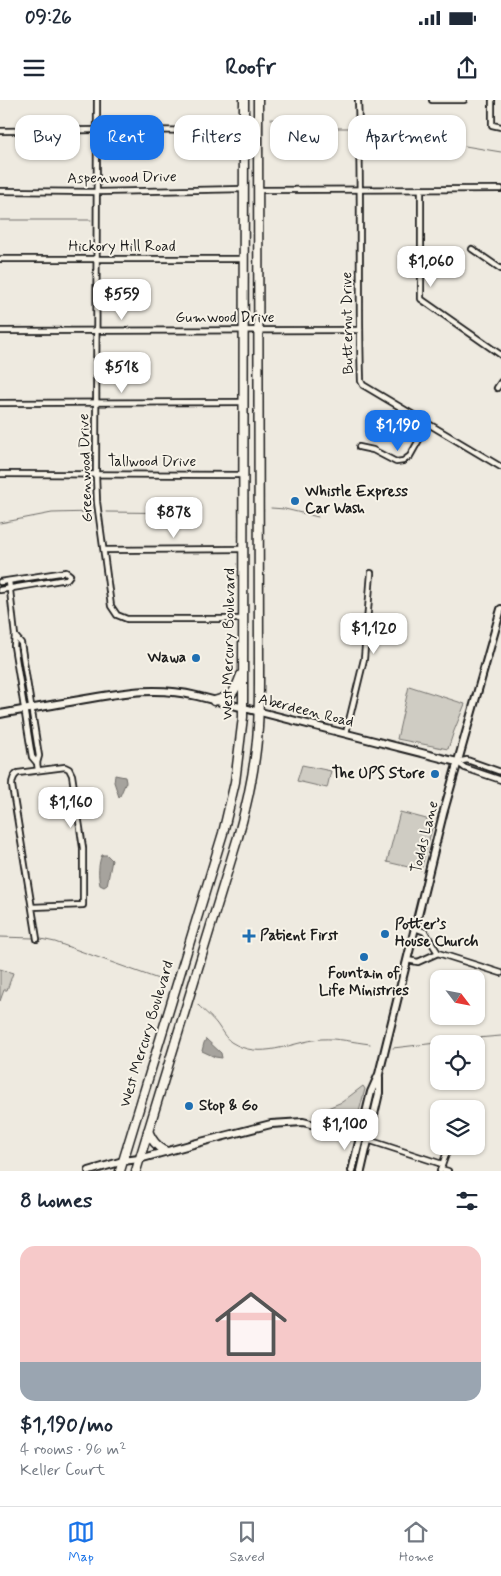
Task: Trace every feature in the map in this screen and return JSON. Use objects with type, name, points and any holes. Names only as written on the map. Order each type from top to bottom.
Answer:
[{"type":"highway","name":"West Mercury Boulevard","points":[[244,100],[244,115]]},
{"type":"highway","name":"West Mercury Boulevard","points":[[136,1171],[243,818],[254,766],[258,712],[258,100]]},
{"type":"highway","name":"West Mercury Boulevard","points":[[120,1171],[225,828],[238,767],[243,708],[244,619],[244,160]]},
{"type":"highway","points":[[214,700],[233,694],[243,669]]},
{"type":"highway","points":[[148,1131],[151,1140],[165,1151]]},
{"type":"main road","name":"Todds Lane","points":[[352,1171],[371,1092],[379,1074],[457,762],[501,609]]},
{"type":"main road","name":"Aberdeen Road","points":[[0,714],[120,693],[146,690],[176,692],[457,762]]},
{"type":"main road","name":"Todds Lane","points":[[361,1171],[379,1093],[379,1074]]},
{"type":"main road","points":[[89,1171],[257,1127],[294,1122],[314,1124],[368,1140]]},
{"type":"main road","points":[[120,1171],[139,1159]]},
{"type":"street","name":"Greenwood Drive","points":[[97,100],[97,115]]},
{"type":"street","name":"Butternut Drive","points":[[358,100],[360,330],[363,386],[501,467]]},
{"type":"street","points":[[432,100],[464,100]]},
{"type":"street","points":[[492,100],[492,125],[501,127]]},
{"type":"street","points":[[0,131],[90,130]]},
{"type":"street","name":"Greenwood Drive","points":[[97,160],[96,474],[97,502],[111,606],[120,617],[130,619],[244,619]]},
{"type":"street","name":"Aspenwood Drive","points":[[0,191],[97,192],[244,189]]},
{"type":"street","points":[[421,189],[421,299],[501,355]]},
{"type":"street","points":[[258,190],[501,189]]},
{"type":"street","points":[[472,249],[501,269]]},
{"type":"street","name":"Hickory Hill Road","points":[[0,259],[244,259]]},
{"type":"street","name":"Gumwood Drive","points":[[0,331],[360,330]]},
{"type":"street","points":[[498,388],[501,382]]},
{"type":"street","points":[[0,403],[244,402]]},
{"type":"street","points":[[359,447],[373,450],[396,462],[403,461],[410,456],[428,424]]},
{"type":"street","name":"Tallwood Drive","points":[[0,474],[244,475]]},
{"type":"street","points":[[104,550],[244,549]]},
{"type":"street","points":[[0,582],[66,572],[70,575],[67,579],[0,590]]},
{"type":"street","points":[[346,734],[364,659],[371,573]]},
{"type":"street","points":[[8,581],[15,636],[14,646],[24,710],[32,757],[37,763]]},
{"type":"street","points":[[15,636],[21,643],[39,756],[38,770]]},
{"type":"street","points":[[457,762],[468,760],[501,772]]},
{"type":"street","points":[[457,762],[466,768],[501,780]]},
{"type":"street","points":[[32,906],[84,905],[82,836],[71,773],[65,766],[17,774],[12,782],[37,939]]},
{"type":"street","points":[[416,928],[425,932],[438,953],[501,973]]},
{"type":"street","points":[[407,960],[418,962],[438,953]]},
{"type":"street","points":[[368,1140],[448,1171]]},
{"type":"street","points":[[441,1168],[446,1155]]},
{"type":"shaded area","points":[[409,686],[465,704],[448,749],[397,739]]},
{"type":"shaded area","points":[[302,765],[331,771],[327,788],[297,781]]},
{"type":"shaded area","points":[[115,775],[125,777],[126,782],[119,797],[114,782]]},
{"type":"shaded area","points":[[400,812],[434,821],[421,870],[387,862]]},
{"type":"shaded area","points":[[102,855],[107,855],[112,860],[107,885],[104,887],[100,885],[99,878],[99,866]]},
{"type":"shaded area","points":[[0,969],[13,973],[7,990],[4,990],[0,1001]]},
{"type":"shaded area","points":[[206,1039],[221,1053],[222,1058],[202,1051]]},
{"type":"shaded area","points":[[363,1086],[365,1089],[356,1123],[351,1125],[320,1118],[316,1115],[318,1112],[342,1102]]},
{"type":"waterway","points":[[338,128],[348,128]]},
{"type":"waterway","points":[[466,146],[501,152]]},
{"type":"waterway","points":[[0,220],[91,220]]},
{"type":"waterway","points":[[271,508],[285,509],[318,517]]},
{"type":"waterway","points":[[0,523],[52,513],[93,512]]},
{"type":"waterway","points":[[106,512],[195,513]]},
{"type":"waterway","points":[[0,937],[33,938]]},
{"type":"waterway","points":[[41,939],[55,942],[161,980]]},
{"type":"waterway","points":[[198,1005],[215,1021],[231,1042],[253,1050],[276,1049],[321,1039],[370,1044]]},
{"type":"waterway","points":[[485,1037],[501,1036]]},
{"type":"waterway","points":[[393,1048],[430,1044]]},
{"type":"place","name":"Whistle Express Car Wash","points":[[295,501]]},
{"type":"place","name":"Wawa","points":[[196,658]]},
{"type":"place","name":"The UPS Store","points":[[435,774]]},
{"type":"place","name":"Potter’s House Church","points":[[385,934]]},
{"type":"place","name":"Patient First","points":[[249,936]]},
{"type":"place","name":"Fountain of Life Ministries","points":[[364,957]]},
{"type":"place","name":"Stop & Go","points":[[189,1106]]}]
